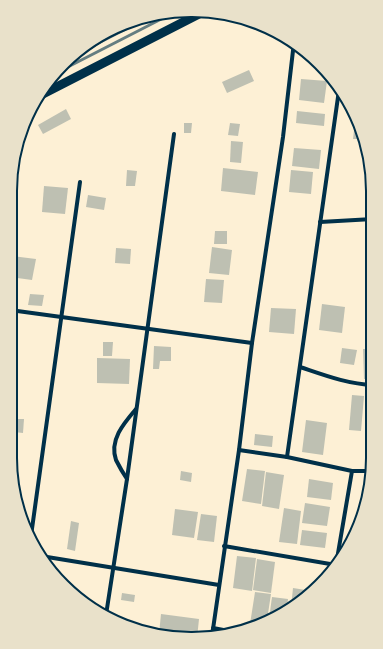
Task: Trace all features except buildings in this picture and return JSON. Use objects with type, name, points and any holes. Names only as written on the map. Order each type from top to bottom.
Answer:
[{"type":"highway","points":[[49,91],[193,17]]},
{"type":"street","points":[[213,631],[239,450],[252,343],[283,137],[293,50]]},
{"type":"street","points":[[288,457],[338,97]]},
{"type":"street","points":[[107,610],[112,567],[127,479],[174,134]]},
{"type":"street","points":[[31,527],[80,182]]},
{"type":"street","points":[[320,222],[366,219]]},
{"type":"street","points":[[17,311],[252,343]]},
{"type":"street","points":[[300,367],[334,379],[366,384]]},
{"type":"street","points":[[127,479],[116,459],[114,446],[118,433],[136,409]]},
{"type":"street","points":[[239,450],[288,457],[352,472],[366,471]]},
{"type":"street","points":[[338,552],[352,472]]},
{"type":"street","points":[[224,546],[330,564]]},
{"type":"street","points":[[48,557],[219,584]]},
{"type":"street","points":[[213,628],[222,630]]},
{"type":"railway","points":[[70,66],[160,19]]},
{"type":"railway","points":[[103,41],[115,35]]}]
